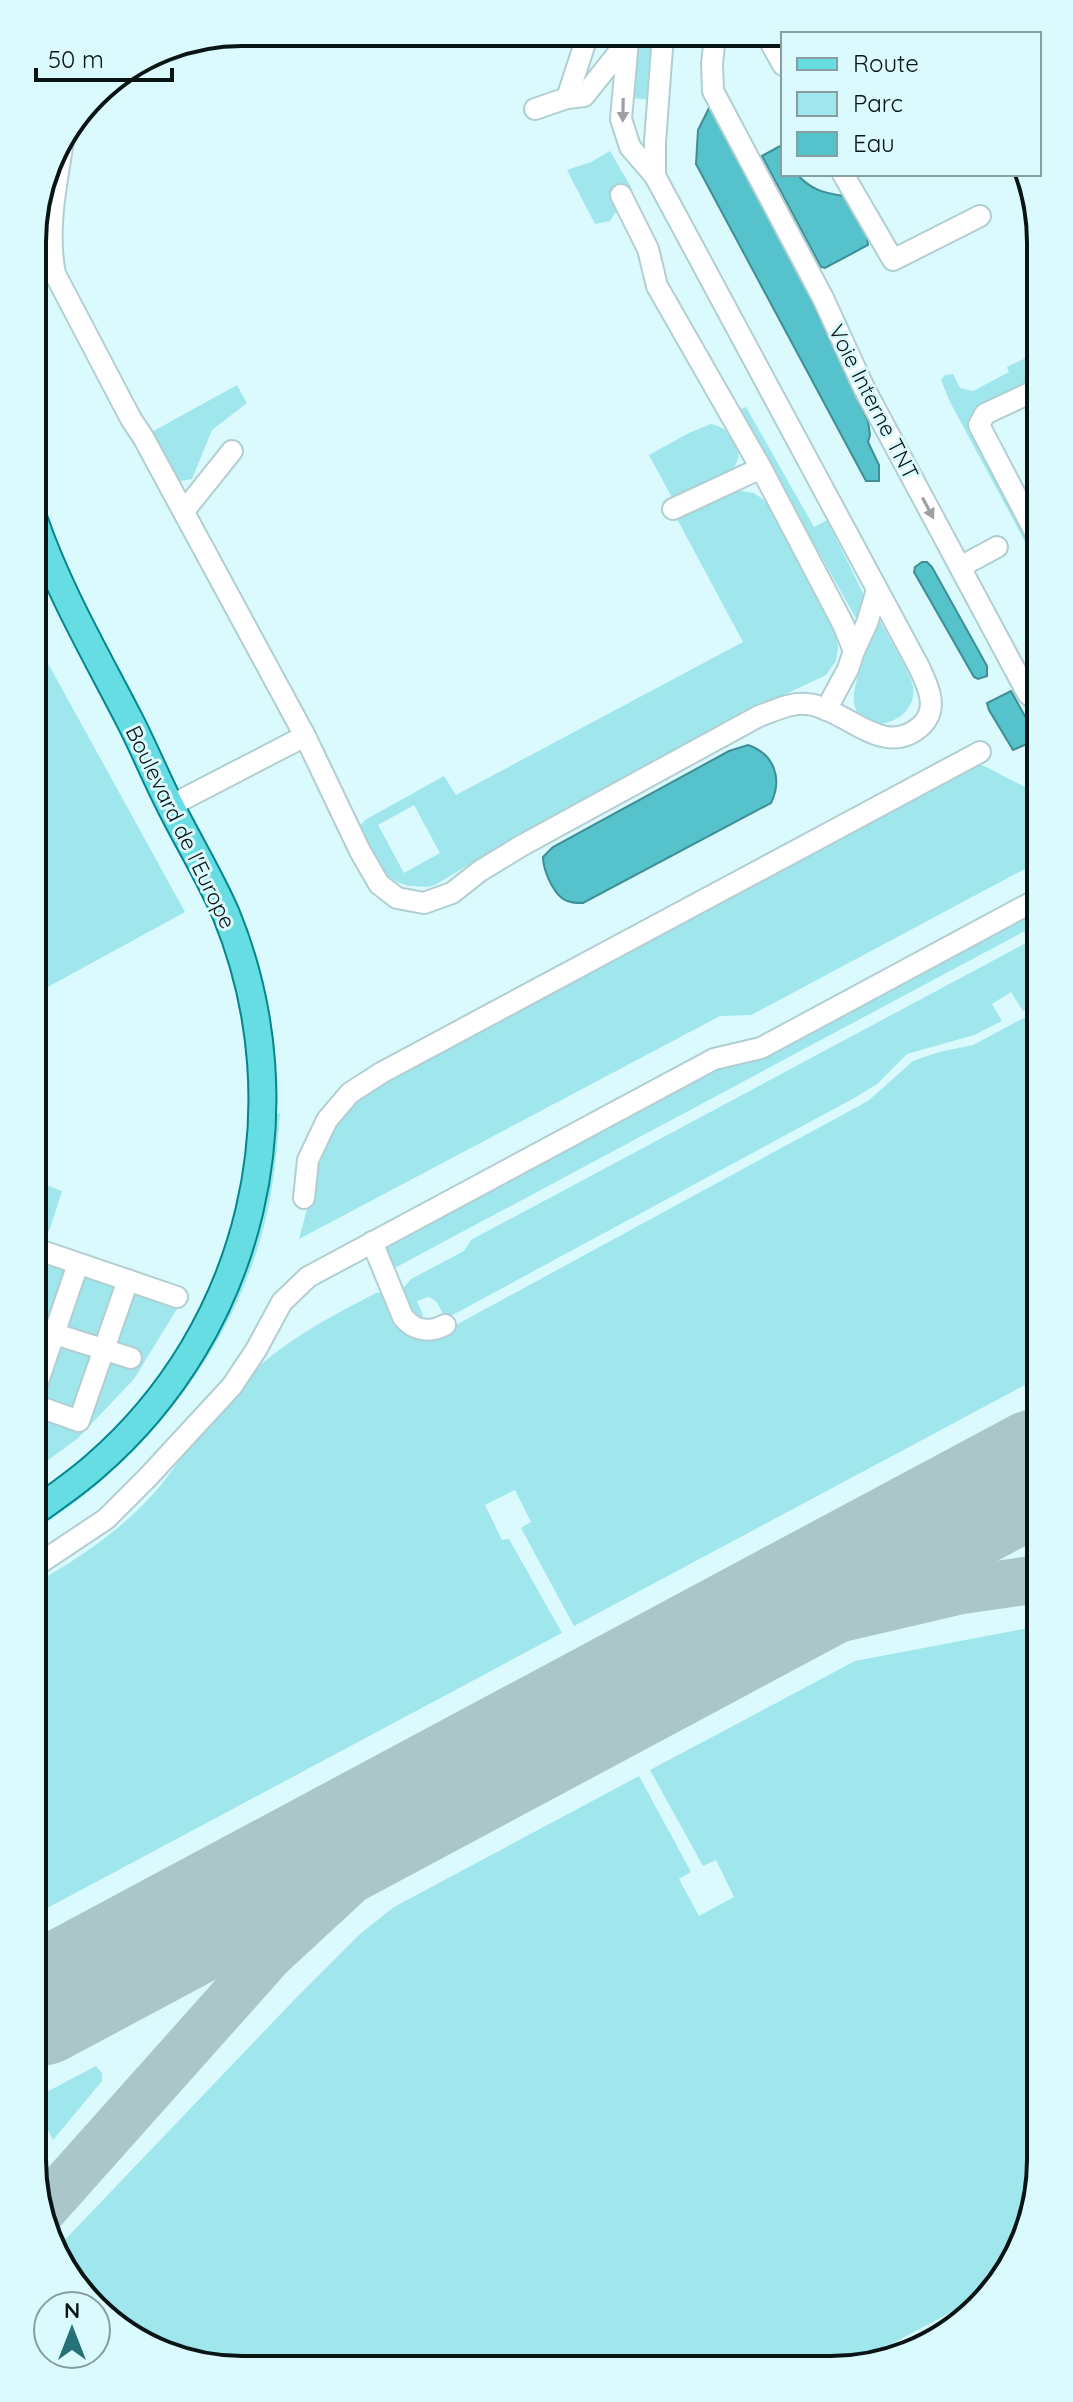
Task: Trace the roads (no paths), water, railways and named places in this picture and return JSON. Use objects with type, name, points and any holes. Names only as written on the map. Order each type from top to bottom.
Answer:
[{"type":"main road","name":"Boulevard de l'Europe","points":[[46,555],[170,806],[208,872],[227,917],[253,1000],[264,1104],[253,1198],[227,1283],[197,1343],[144,1417],[96,1465],[46,1503]]},
{"type":"lane","points":[[567,98],[584,46]]},
{"type":"lane","points":[[535,109],[567,98],[584,96],[623,46]]},
{"type":"lane","points":[[60,171],[51,255],[55,274],[305,736],[379,884],[397,898],[424,903],[452,893],[480,871],[521,846],[759,716],[794,704],[810,704],[886,738],[902,737],[917,730],[932,710],[927,684],[655,176],[630,147],[621,119],[629,46]]},
{"type":"lane","points":[[655,176],[662,46]]},
{"type":"lane","name":"Voie Interne TNT","points":[[714,46],[713,91],[823,298],[865,390],[1027,692]]},
{"type":"lane","points":[[719,100],[725,46]]},
{"type":"lane","points":[[844,176],[893,260],[980,216]]},
{"type":"lane","points":[[621,195],[648,249],[657,286],[761,468],[843,624],[854,651]]},
{"type":"lane","points":[[1027,394],[985,414],[979,425],[1027,517]]},
{"type":"lane","points":[[184,511],[232,451]]},
{"type":"lane","points":[[673,509],[761,468]]},
{"type":"lane","points":[[960,567],[997,547]]},
{"type":"lane","points":[[826,710],[848,669],[877,590]]},
{"type":"lane","points":[[170,806],[305,736]]},
{"type":"lane","points":[[304,1198],[308,1160],[327,1120],[350,1093],[381,1073],[980,752]]},
{"type":"lane","points":[[46,1559],[106,1519],[148,1477],[232,1386],[282,1302],[308,1277],[714,1059],[761,1048],[1027,905]]},
{"type":"lane","points":[[372,1242],[409,1325],[416,1329],[433,1330],[445,1325]]},
{"type":"lane","points":[[46,1253],[177,1297]]},
{"type":"lane","points":[[46,1329],[78,1264]]},
{"type":"lane","points":[[46,1409],[79,1421],[128,1280]]},
{"type":"lane","points":[[46,1331],[131,1358]]},
{"type":"water","points":[[709,108],[806,288],[868,421],[868,442],[879,465],[879,481],[866,481],[696,164],[698,130]]},
{"type":"water","points":[[781,146],[781,176],[799,176],[818,190],[844,196],[867,236],[868,245],[825,268],[821,267],[762,156]]},
{"type":"water","points":[[922,562],[932,567],[987,666],[987,676],[974,677],[914,572]]},
{"type":"water","points":[[1011,691],[1027,720],[1027,744],[1013,750],[987,703]]},
{"type":"water","points":[[748,745],[764,754],[774,768],[776,785],[771,803],[583,903],[565,900],[555,891],[543,862],[543,857],[553,847],[729,751]]}]
